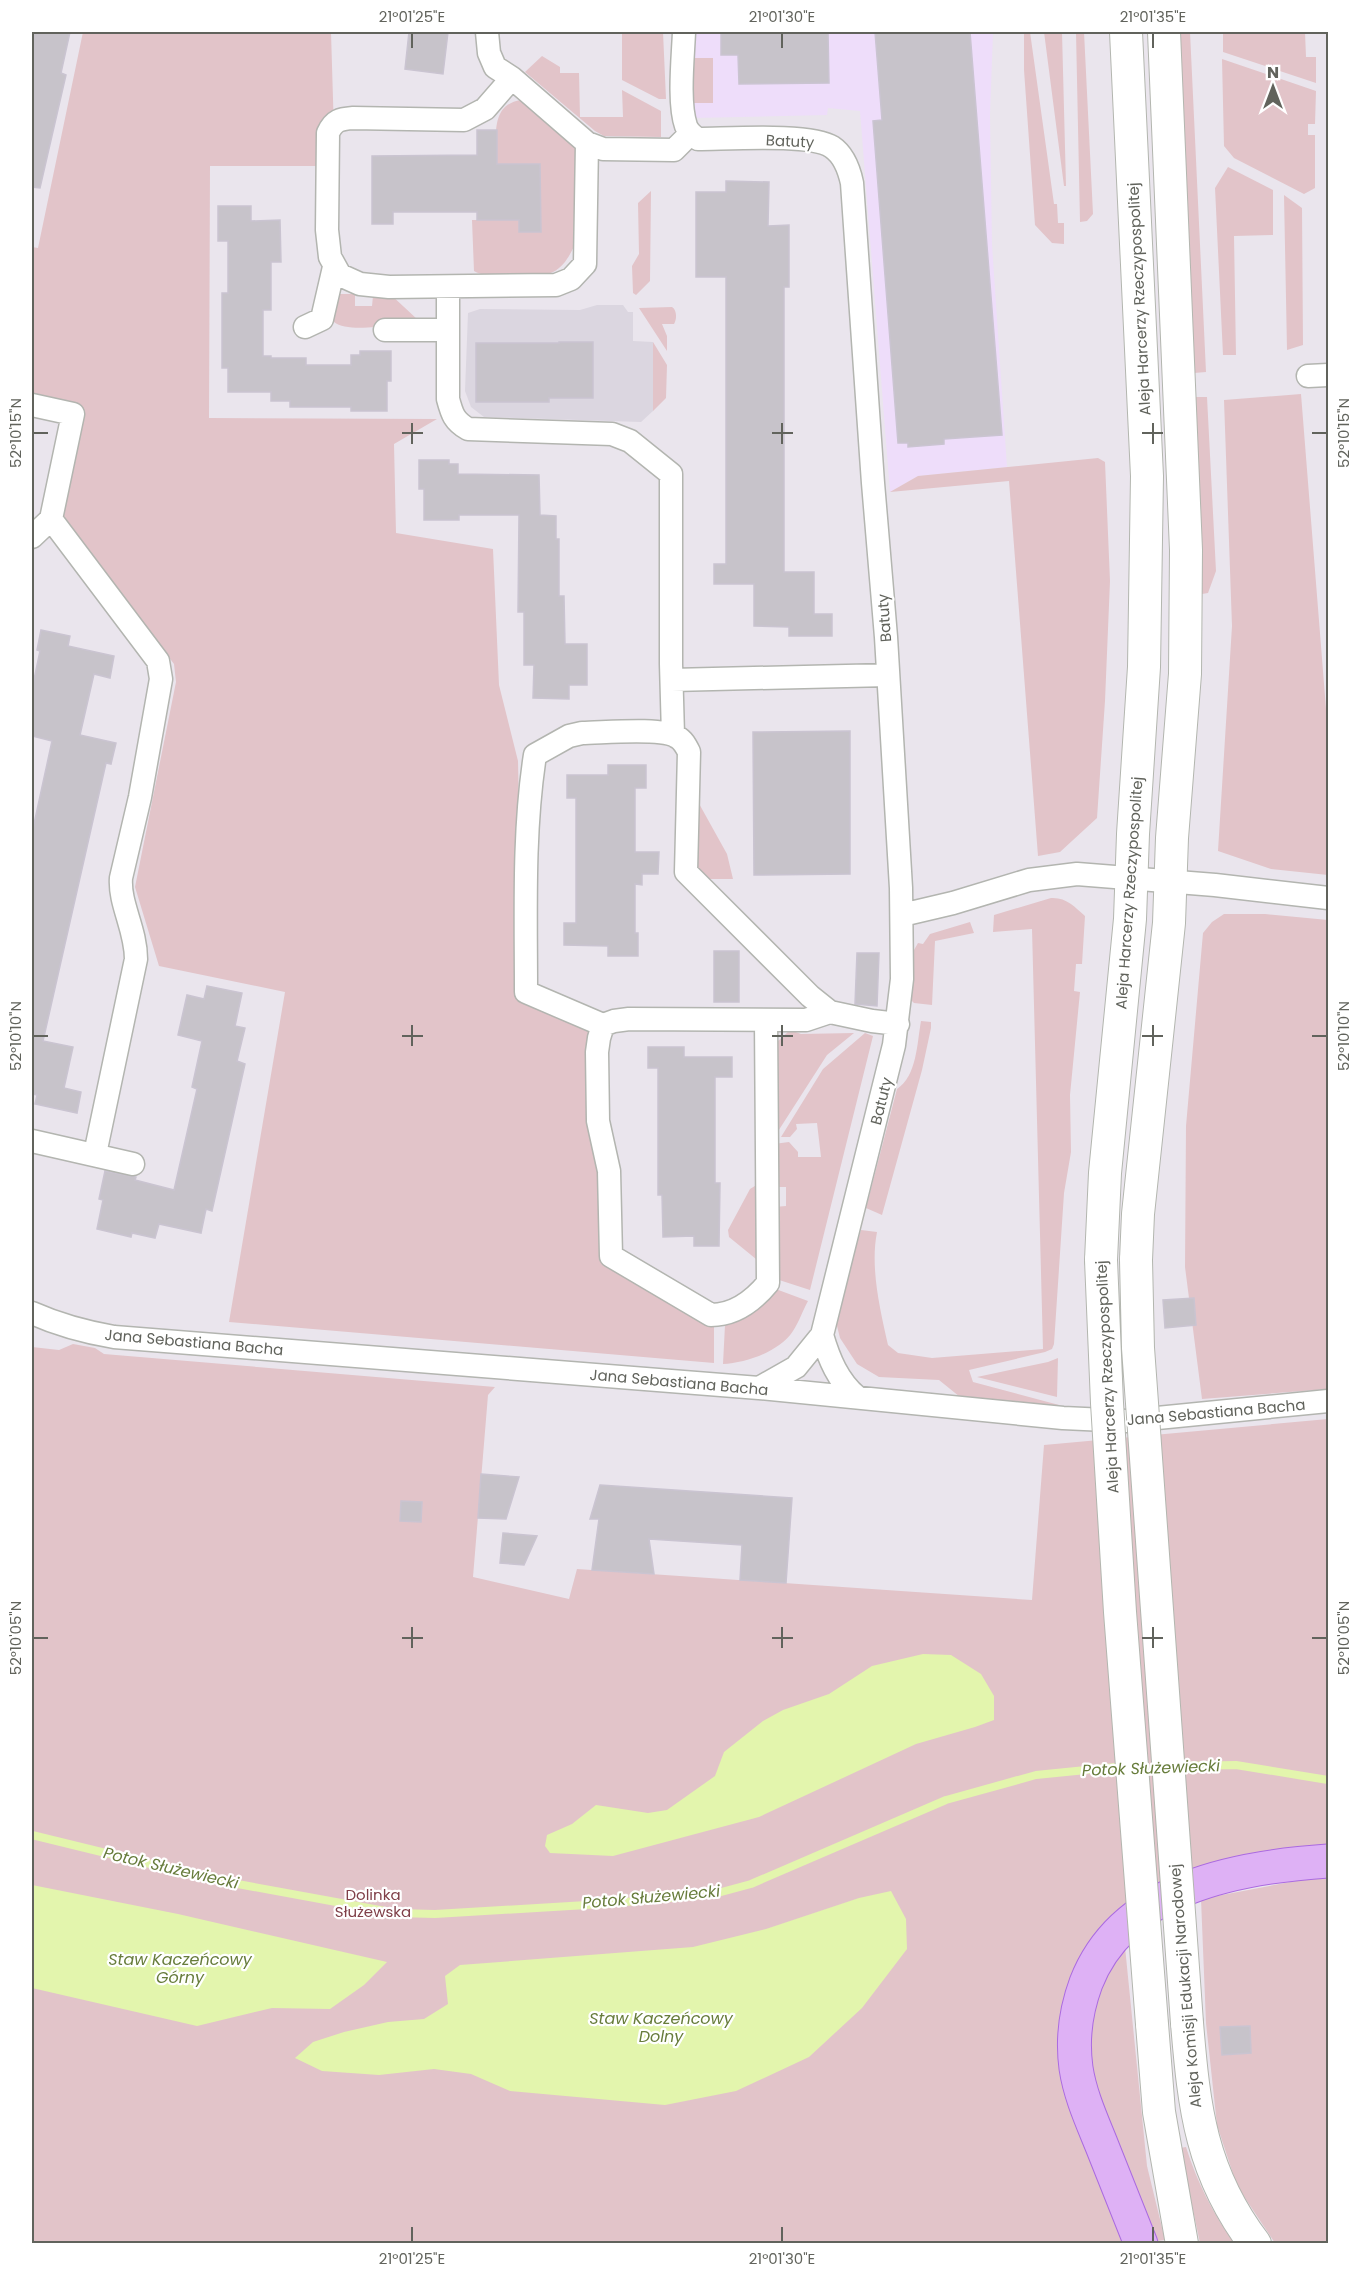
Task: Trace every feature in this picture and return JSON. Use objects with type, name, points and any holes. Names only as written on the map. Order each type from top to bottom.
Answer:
[{"type":"main road","points":[[1141,2244],[1093,2123],[1076,2069],[1074,2043],[1077,2017],[1090,1974],[1106,1945],[1131,1920],[1182,1890],[1238,1873],[1329,1861]]},
{"type":"street","points":[[487,32],[489,53],[495,67],[512,78],[586,143],[603,149],[674,150],[690,134],[683,109],[684,32]]},
{"type":"street","name":"Aleja Harcerzy Rzeczypospolitej","points":[[1126,32],[1147,476],[1144,667],[1130,919],[1105,1173],[1101,1260],[1106,1392],[1130,1752],[1159,2112],[1182,2244]]},
{"type":"street","points":[[1164,32],[1186,550],[1185,674],[1170,881]]},
{"type":"street","points":[[512,78],[485,109],[464,120],[353,118],[338,120],[332,124],[328,133],[327,230],[330,257],[340,275],[360,284],[389,287],[556,285],[570,279],[585,264],[586,143]]},
{"type":"street","name":"Batuty","points":[[690,134],[698,139],[804,138],[833,147],[849,169],[852,183],[888,675],[902,915],[902,979],[898,1024],[862,1179],[822,1335],[796,1367],[759,1388]]},
{"type":"street","points":[[305,327],[322,319],[334,267]]},
{"type":"street","points":[[448,287],[448,399],[452,416],[458,424],[468,429],[612,434],[630,441],[671,474],[672,680],[679,740]]},
{"type":"street","points":[[385,330],[448,330]]},
{"type":"street","points":[[32,405],[72,414],[51,519],[32,537]]},
{"type":"street","points":[[51,519],[158,661],[161,671],[140,797],[120,878],[120,889],[136,943],[136,959],[95,1154]]},
{"type":"street","points":[[672,680],[888,675]]},
{"type":"street","points":[[830,1012],[806,1020],[629,1019],[603,1025],[526,992],[526,877],[535,755],[569,736],[582,733],[665,732],[679,740],[689,752],[686,872],[810,996],[830,1012],[898,1024]]},
{"type":"street","points":[[902,915],[916,914],[1029,880],[1052,875],[1089,873],[1329,898]]},
{"type":"street","name":"Aleja Komisji Edukacji Narodowej","points":[[1170,881],[1161,1009],[1138,1214],[1136,1260],[1138,1348],[1187,2024],[1195,2104],[1201,2135],[1219,2187],[1255,2244]]},
{"type":"street","points":[[603,1025],[598,1038],[597,1052],[598,1121],[609,1171],[611,1257],[700,1311],[711,1316],[721,1316],[737,1310],[758,1296],[768,1282],[766,1021]]},
{"type":"street","points":[[32,1142],[133,1164]]},
{"type":"street","name":"Jana Sebastiana Bacha","points":[[32,1313],[53,1323],[114,1337],[759,1388],[1063,1418],[1127,1421],[1329,1401]]},
{"type":"street","points":[[822,1335],[828,1354],[842,1381],[857,1397]]},
{"type":"shaded area","points":[[692,32],[993,32],[990,115],[992,245],[1007,467],[918,476],[890,492],[860,111],[828,108],[827,115],[692,118]]},
{"type":"shaded area","points":[[597,305],[623,305],[628,312],[633,312],[633,341],[653,342],[653,411],[641,422],[484,417],[471,407],[465,391],[468,313],[480,309],[580,310]]},
{"type":"green space","points":[[83,32],[331,32],[335,166],[210,166],[209,418],[437,419],[394,444],[396,533],[493,549],[499,685],[518,761],[523,997],[601,1024],[606,1262],[714,1327],[714,1363],[229,1322],[285,992],[159,966],[135,887],[176,682],[174,664],[63,515],[81,407],[32,396],[32,247],[38,248]]},
{"type":"green space","points":[[622,32],[663,32],[666,99],[659,99],[622,80]]},
{"type":"green space","points":[[1024,32],[1030,32],[1054,204],[1057,204],[1058,223],[1064,223],[1064,244],[1052,243],[1035,225],[1024,70]]},
{"type":"green space","points":[[1044,32],[1062,32],[1066,186],[1064,186]]},
{"type":"green space","points":[[1076,32],[1084,32],[1093,214],[1087,221],[1080,222]]},
{"type":"green space","points":[[1178,32],[1190,32],[1206,372],[1194,373]]},
{"type":"green space","points":[[1223,32],[1305,32],[1306,57],[1316,57],[1316,83],[1223,52]]},
{"type":"green space","points":[[542,56],[560,67],[560,73],[579,73],[580,117],[623,117],[622,90],[661,111],[661,137],[604,136],[595,131],[525,72]]},
{"type":"green space","points":[[693,58],[713,58],[713,103],[692,103]]},
{"type":"green space","points":[[1222,59],[1316,91],[1315,124],[1308,124],[1308,135],[1315,135],[1315,188],[1304,194],[1234,158],[1224,146]]},
{"type":"green space","points":[[521,100],[575,145],[576,242],[564,263],[553,272],[525,277],[490,276],[474,271],[472,220],[519,220],[541,231],[540,165],[496,164],[496,134],[499,116],[504,108]]},
{"type":"green space","points":[[1228,167],[1273,190],[1273,235],[1234,236],[1236,355],[1223,355],[1215,188]]},
{"type":"green space","points":[[651,191],[650,281],[636,295],[633,293],[632,266],[639,254],[638,203]]},
{"type":"green space","points":[[1284,195],[1302,208],[1303,345],[1287,350]]},
{"type":"green space","points":[[389,293],[418,320],[362,328],[341,326],[334,322],[333,307],[339,294],[355,294],[355,306],[372,306],[373,296]]},
{"type":"green space","points":[[672,307],[676,315],[674,324],[662,324],[667,336],[667,351],[639,308]]},
{"type":"green space","points":[[653,342],[667,365],[666,398],[653,411]]},
{"type":"green space","points":[[1301,394],[1328,734],[1328,875],[1271,869],[1218,851],[1232,626],[1224,400]]},
{"type":"green space","points":[[1196,397],[1207,397],[1216,571],[1208,593],[1202,594]]},
{"type":"green space","points":[[1098,458],[1105,462],[1110,581],[1097,818],[1060,852],[1038,856],[1009,481],[890,492],[918,476]]},
{"type":"green space","points":[[697,800],[727,854],[733,879],[707,879],[698,871]]},
{"type":"green space","points":[[1051,898],[1066,901],[1085,916],[1082,964],[1076,964],[1074,991],[1080,992],[1070,1095],[1071,1152],[1064,1193],[1054,1344],[1052,1349],[1045,1352],[969,1370],[973,1382],[1059,1405],[1058,1407],[965,1401],[939,1380],[879,1377],[857,1364],[840,1338],[836,1322],[838,1308],[861,1230],[877,1232],[875,1274],[879,1303],[888,1345],[898,1353],[932,1358],[1043,1349],[1032,929],[993,932],[994,915]]},
{"type":"green space","points":[[1224,914],[1265,914],[1328,920],[1328,1389],[1202,1399],[1185,1267],[1186,1126],[1203,933],[1212,922]]},
{"type":"green space","points":[[970,922],[974,933],[935,941],[932,1005],[914,1003],[911,1000],[914,950],[918,943],[923,944],[930,934]]},
{"type":"green space","points":[[921,1021],[931,1022],[931,1028],[922,1070],[882,1215],[866,1208],[897,1089],[909,1076],[912,1068]]},
{"type":"green space","points":[[790,1030],[801,1034],[854,1033],[827,1055],[775,1136],[777,1042]]},
{"type":"green space","points":[[865,1033],[873,1036],[810,1290],[776,1279],[774,1207],[786,1206],[786,1187],[774,1187],[774,1144],[789,1142],[798,1152],[798,1157],[821,1157],[817,1123],[796,1124],[797,1129],[790,1137],[781,1137],[823,1069]]},
{"type":"green space","points":[[758,1184],[761,1257],[756,1259],[729,1237],[728,1230],[750,1189]]},
{"type":"green space","points":[[773,1288],[808,1301],[793,1331],[780,1344],[762,1355],[723,1364],[725,1325],[742,1317]]},
{"type":"green space","name":"Dolinka Służewska","points":[[73,1344],[95,1348],[104,1354],[495,1387],[488,1395],[473,1577],[569,1599],[577,1569],[1032,1600],[1044,1445],[1328,1419],[1328,1850],[1139,1895],[1066,1999],[1128,2239],[1116,2244],[32,2243],[32,1347],[59,1350]]},
{"type":"green space","points":[[1058,1358],[1057,1397],[977,1377],[1048,1362]]},
{"type":"green space","points":[[1328,1878],[1328,2243],[1275,2243],[1237,2186],[1217,2125],[1206,2023],[1201,1899],[1306,1879]]},
{"type":"green space","points":[[1125,1947],[1147,2166],[1165,2240],[1156,2241],[1118,2152],[1089,2061],[1087,2030],[1105,1971]]},
{"type":"green space","points":[[1186,2147],[1206,2197],[1234,2243],[1200,2243],[1180,2148]]},
{"type":"water","points":[[923,1654],[951,1655],[981,1674],[994,1696],[994,1720],[916,1744],[759,1817],[613,1856],[550,1853],[545,1846],[547,1835],[572,1824],[596,1805],[648,1813],[667,1810],[715,1776],[724,1752],[763,1721],[783,1710],[829,1694],[872,1666]]},
{"type":"water","name":"Staw Kaczeńcowy Górny","points":[[32,1885],[178,1914],[387,1962],[364,1985],[330,2009],[272,2008],[197,2026],[32,1988]]},
{"type":"water","name":"Staw Kaczeńcowy Dolny","points":[[891,1891],[906,1919],[907,1949],[862,2008],[809,2057],[736,2091],[665,2105],[510,2091],[471,2074],[434,2069],[379,2075],[322,2071],[295,2058],[313,2042],[344,2032],[388,2022],[424,2019],[448,2004],[445,1976],[460,1965],[693,1947],[766,1929],[859,1898]]},
{"type":"building","points":[[32,32],[70,32],[61,73],[66,75],[40,188],[32,187]]},
{"type":"building","points":[[409,32],[448,32],[443,74],[405,69]]},
{"type":"building","points":[[721,32],[828,32],[829,83],[739,84],[738,55],[721,55]]},
{"type":"building","points":[[875,32],[970,32],[1002,435],[944,439],[944,444],[908,447],[908,443],[898,443],[873,121],[882,120]]},
{"type":"building","points":[[477,130],[497,130],[497,164],[540,164],[541,232],[519,232],[519,220],[477,220],[477,212],[393,212],[393,224],[372,224],[372,156],[477,155]]},
{"type":"building","points":[[726,181],[769,182],[768,226],[789,225],[789,287],[784,287],[784,572],[814,572],[814,614],[832,614],[832,636],[789,636],[789,627],[754,626],[754,584],[714,584],[714,564],[726,564],[726,277],[696,277],[696,192],[726,192]]},
{"type":"building","points":[[218,206],[251,206],[251,221],[280,220],[281,262],[271,262],[271,310],[263,310],[263,356],[306,358],[306,365],[351,365],[351,355],[360,355],[360,351],[391,351],[391,381],[387,381],[387,411],[351,411],[351,407],[290,407],[290,401],[271,401],[271,392],[228,392],[228,368],[222,368],[222,293],[228,293],[228,241],[218,241]]},
{"type":"building","points":[[593,342],[593,398],[549,398],[549,402],[476,402],[476,343]]},
{"type":"building","points":[[419,460],[449,460],[449,464],[458,464],[458,474],[539,475],[540,515],[556,516],[556,539],[559,539],[559,596],[564,596],[565,644],[587,644],[587,685],[569,685],[569,699],[533,698],[534,665],[524,665],[524,612],[518,612],[519,515],[459,515],[459,520],[424,520],[424,489],[419,489]]},
{"type":"building","points":[[41,630],[70,636],[68,646],[114,656],[110,678],[94,674],[80,735],[116,743],[111,764],[106,763],[43,1041],[73,1047],[64,1088],[81,1092],[77,1113],[35,1104],[37,1095],[32,1094],[32,833],[52,741],[32,736],[32,689],[40,651],[37,650]]},
{"type":"building","points":[[850,731],[850,874],[754,875],[753,732]]},
{"type":"building","points":[[608,765],[646,765],[646,788],[635,788],[635,852],[659,852],[658,874],[642,874],[642,885],[635,884],[635,933],[638,933],[638,956],[608,956],[608,946],[564,945],[564,923],[576,923],[576,798],[567,798],[567,775],[608,775]]},
{"type":"building","points":[[714,951],[739,951],[739,1002],[714,1002]]},
{"type":"building","points":[[857,953],[879,953],[877,1006],[855,1004]]},
{"type":"building","points":[[207,986],[242,993],[235,1026],[245,1028],[237,1061],[245,1064],[212,1211],[206,1209],[201,1233],[159,1224],[155,1238],[132,1233],[131,1237],[97,1229],[103,1200],[99,1199],[105,1171],[136,1177],[135,1180],[174,1190],[197,1089],[192,1087],[202,1041],[178,1035],[187,995],[204,999]]},
{"type":"building","points":[[648,1047],[684,1047],[684,1057],[732,1057],[732,1077],[715,1077],[715,1183],[720,1183],[719,1246],[694,1246],[694,1236],[663,1237],[662,1195],[658,1195],[658,1068],[648,1068]]},
{"type":"building","points":[[1194,1298],[1196,1325],[1165,1328],[1163,1300]]},
{"type":"building","points":[[481,1474],[519,1477],[506,1519],[478,1518]]},
{"type":"building","points":[[600,1485],[792,1498],[786,1583],[740,1580],[742,1545],[649,1539],[654,1574],[592,1570],[599,1519],[590,1519]]},
{"type":"building","points":[[401,1501],[422,1502],[421,1522],[400,1521]]},
{"type":"building","points":[[503,1533],[537,1536],[524,1565],[500,1563]]},
{"type":"building","points":[[1250,2026],[1251,2053],[1222,2055],[1220,2027]]},
{"type":"waterway","name":"Potok Służewiecki","points":[[1174,1766],[1236,1765],[1328,1780]]},
{"type":"waterway","name":"Potok Służewiecki","points":[[32,1835],[216,1880],[396,1913],[435,1914],[603,1904],[714,1894],[751,1884],[946,1800],[1036,1775],[1126,1766]]}]
